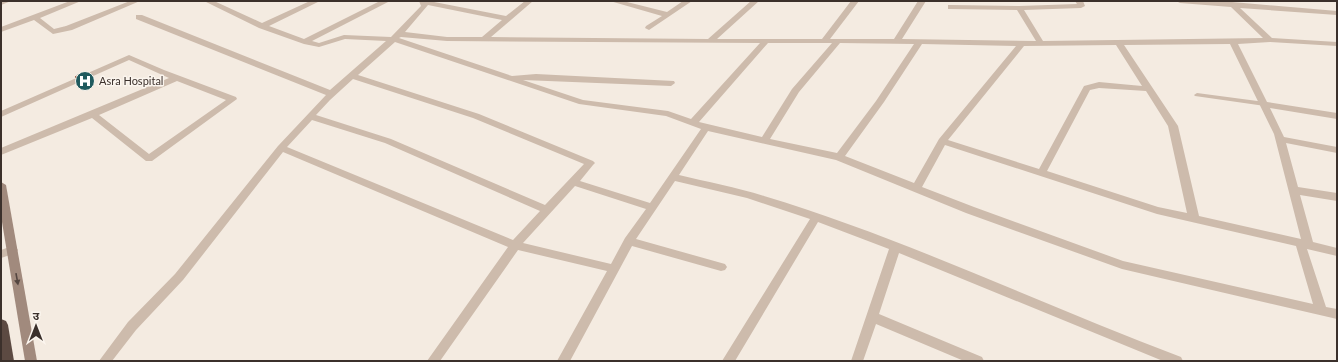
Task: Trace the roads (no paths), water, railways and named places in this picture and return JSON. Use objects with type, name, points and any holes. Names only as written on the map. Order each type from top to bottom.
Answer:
[{"type":"highway","points":[[1,325],[6,361]]},
{"type":"street","points":[[1,3],[7,1]]},
{"type":"street","points":[[1,30],[77,1]]},
{"type":"street","points":[[35,17],[53,32],[69,28],[136,1]]},
{"type":"street","points":[[208,1],[262,26],[304,42],[319,45],[344,37],[710,41],[897,41],[1022,44],[1233,42],[1270,40],[1337,44]]},
{"type":"street","points":[[262,26],[316,1]]},
{"type":"street","points":[[304,42],[386,1]]},
{"type":"street","points":[[105,361],[132,326],[179,277],[281,148],[332,94],[396,37],[425,6],[423,1],[508,19]]},
{"type":"street","points":[[484,39],[529,1]]},
{"type":"street","points":[[614,1],[668,15]]},
{"type":"street","points":[[649,28],[688,1]]},
{"type":"street","points":[[710,41],[756,1]]},
{"type":"street","points":[[824,41],[855,1]]},
{"type":"street","points":[[897,41],[922,1]]},
{"type":"street","points":[[951,7],[988,4],[1019,8],[1081,6],[1079,1]]},
{"type":"street","points":[[1180,1],[1232,3],[1337,13]]},
{"type":"street","points":[[1232,3],[1270,40]]},
{"type":"street","points":[[1019,8],[1042,44]]},
{"type":"street","points":[[139,17],[332,94]]},
{"type":"street","points":[[396,37],[582,102],[668,114],[706,128],[839,157],[970,210],[1122,265],[1337,314]]},
{"type":"street","points":[[693,123],[766,41]]},
{"type":"street","points":[[764,140],[795,91],[838,41]]},
{"type":"street","points":[[839,157],[880,102],[919,42]]},
{"type":"street","points":[[1233,42],[1280,139],[1321,310]]},
{"type":"street","points":[[1118,43],[1173,126],[1194,219]]},
{"type":"street","points":[[916,188],[942,141],[1022,44]]},
{"type":"street","points":[[1,114],[129,57],[176,78],[233,99],[150,159],[94,114]]},
{"type":"street","points":[[352,76],[476,116],[590,163],[515,245],[433,361]]},
{"type":"street","points":[[507,77],[671,83]]},
{"type":"street","points":[[1,152],[94,114],[176,78]]},
{"type":"street","points":[[1041,173],[1087,88],[1098,85],[1148,89]]},
{"type":"street","points":[[1264,104],[1337,116]]},
{"type":"street","points":[[310,116],[388,141],[547,210]]},
{"type":"street","points":[[562,361],[629,241],[706,128]]},
{"type":"street","points":[[1280,139],[1337,150]]},
{"type":"street","points":[[942,141],[1158,210],[1337,252]]},
{"type":"street","points":[[281,148],[515,245],[614,269]]},
{"type":"street","points":[[672,177],[771,201],[895,247],[1177,361]]},
{"type":"street","points":[[573,182],[652,207]]},
{"type":"street","points":[[1,185],[6,252],[31,361]]},
{"type":"street","points":[[1293,190],[1337,197]]},
{"type":"street","points":[[728,361],[816,218]]},
{"type":"street","points":[[629,241],[721,267]]},
{"type":"street","points":[[857,361],[895,247]]},
{"type":"street","points":[[872,317],[978,361]]},
{"type":"lane","points":[[1197,95],[1264,104]]},
{"type":"place","name":"Asra Hospital","points":[[85,81]]}]
